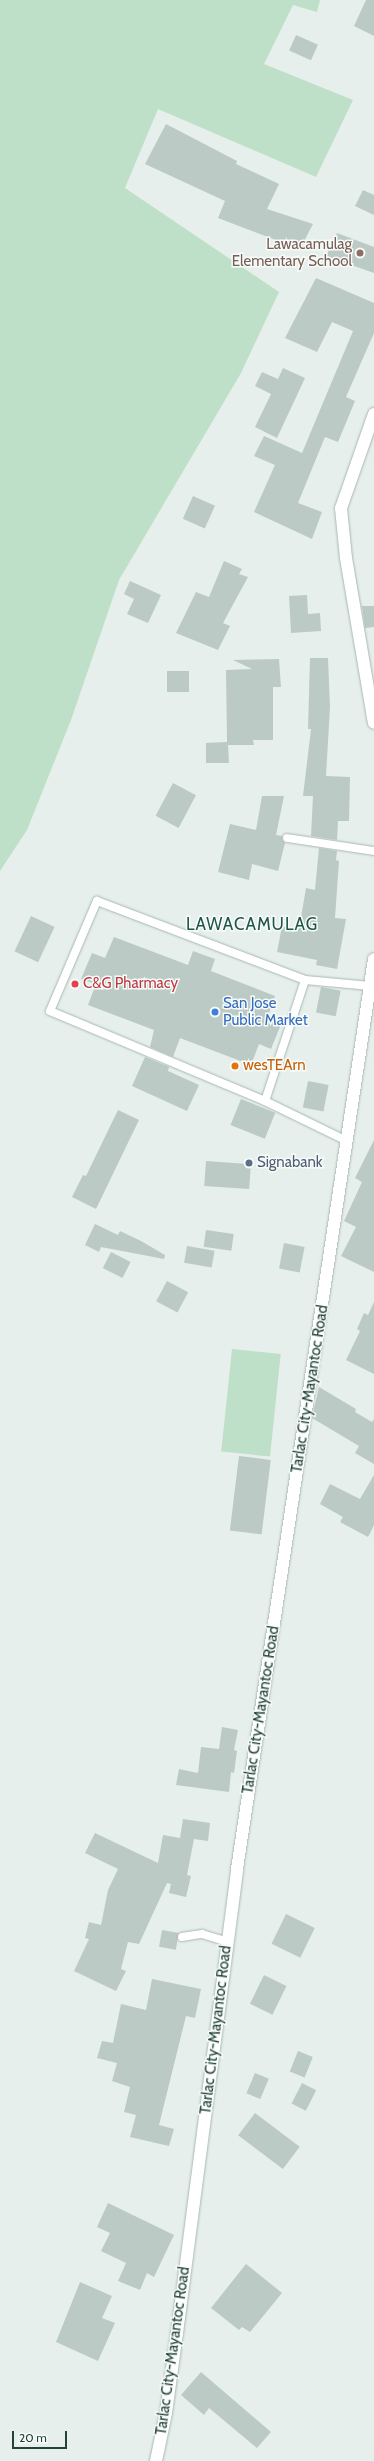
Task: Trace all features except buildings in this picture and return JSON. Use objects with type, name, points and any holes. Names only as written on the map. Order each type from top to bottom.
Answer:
[{"type":"main road","points":[[374,414],[341,508],[346,558],[374,723]]},
{"type":"main road","name":"Tarlac City-Mayantoc Road","points":[[156,2461],[167,2406],[228,1942],[374,959]]},
{"type":"lane","points":[[287,838],[374,851]]},
{"type":"lane","points":[[347,1140],[265,1101],[50,1011],[97,901],[305,980],[371,986]]},
{"type":"lane","points":[[265,1101],[305,980]]},
{"type":"lane","points":[[182,1937],[202,1934],[228,1942]]},
{"type":"green space","points":[[0,0],[320,0],[317,12],[293,5],[264,64],[353,100],[316,177],[158,109],[125,188],[279,292],[241,373],[119,580],[71,720],[27,830],[0,871]]},
{"type":"green space","points":[[232,1349],[281,1354],[270,1457],[221,1451]]},
{"type":"place","name":"Lawacamulag Elementary School","points":[[360,253]]},
{"type":"place","name":"C&G Pharmacy","points":[[75,984]]},
{"type":"place","name":"San Jose Public Market","points":[[215,1012]]},
{"type":"place","name":"wesTEArn","points":[[235,1066]]},
{"type":"place","name":"Signabank","points":[[249,1163]]},
{"type":"district","name":"LAWACAMULAG","points":[[252,925]]}]
